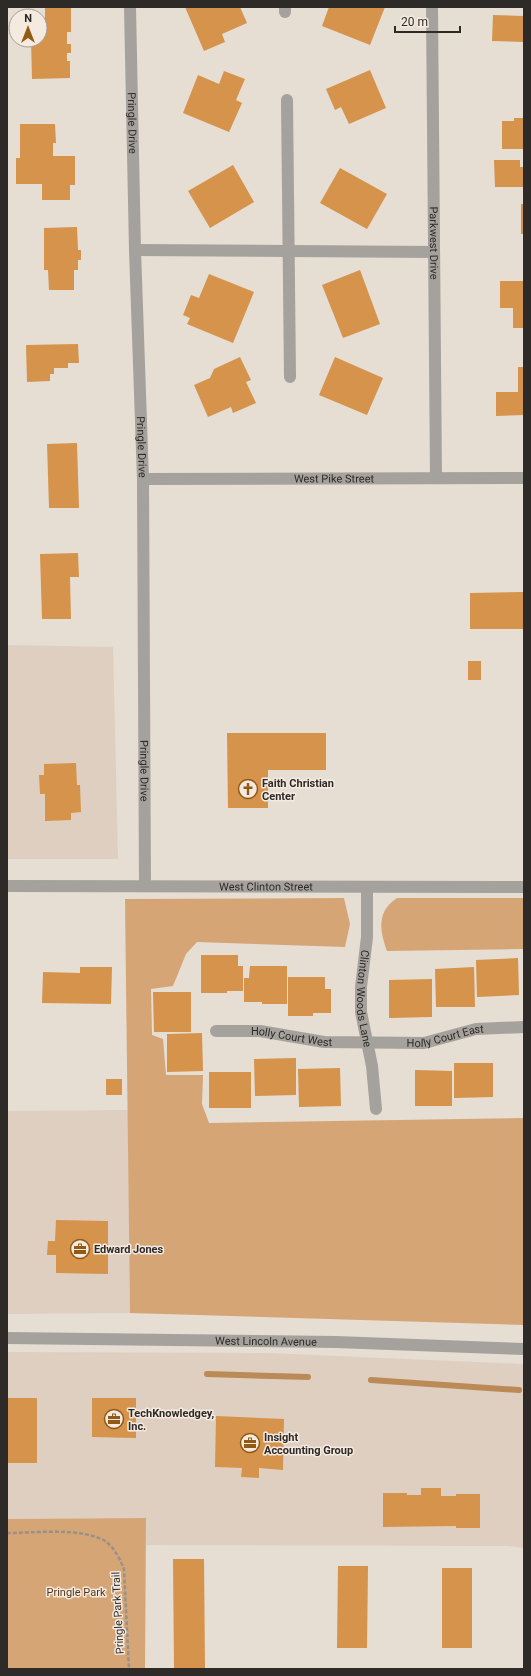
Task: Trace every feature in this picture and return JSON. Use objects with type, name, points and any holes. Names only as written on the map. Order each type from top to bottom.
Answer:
[{"type":"street","name":"Pringle Drive","points":[[130,7],[135,250],[143,479],[145,886]]},
{"type":"street","name":"Parkwest Drive","points":[[432,7],[436,478]]},
{"type":"street","points":[[287,100],[290,377]]},
{"type":"street","points":[[135,250],[434,252]]},
{"type":"street","name":"West Pike Street","points":[[143,479],[524,478]]},
{"type":"street","name":"West Clinton Street","points":[[7,886],[524,887]]},
{"type":"street","name":"Clinton Woods Lane","points":[[367,887],[367,937],[361,987],[361,1012],[366,1043],[372,1066],[376,1109]]},
{"type":"street","name":"Holly Court East","points":[[366,1043],[424,1043],[476,1029],[524,1028]]},
{"type":"street","name":"Holly Court West","points":[[216,1031],[260,1031],[324,1042],[366,1043]]},
{"type":"street","name":"West Lincoln Avenue","points":[[7,1338],[336,1342],[524,1349]]},
{"type":"path","name":"Pringle Park Trail","points":[[7,1533],[85,1534],[105,1541],[117,1554],[124,1569],[128,1669]]},
{"type":"shaded area","points":[[7,645],[113,647],[118,859],[7,859]]},
{"type":"shaded area","points":[[128,1110],[130,1313],[7,1314],[7,1111]]},
{"type":"shaded area","points":[[7,1352],[267,1353],[524,1364],[524,1548],[508,1546],[146,1545],[146,1518],[7,1519]]},
{"type":"green space","points":[[344,898],[350,924],[345,947],[197,942],[186,954],[173,986],[151,989],[152,1035],[163,1039],[166,1075],[203,1075],[202,1104],[209,1123],[524,1118],[524,1325],[130,1313],[125,899]]},
{"type":"green space","points":[[397,898],[524,898],[524,949],[387,951],[381,928],[383,915],[390,903]]},
{"type":"green space","name":"Pringle Park","points":[[146,1518],[145,1669],[7,1669],[7,1519]]},
{"type":"building","points":[[71,7],[71,32],[67,32],[67,44],[71,44],[71,53],[67,53],[67,61],[70,61],[70,78],[32,79],[31,48],[48,48],[48,8],[45,8]]},
{"type":"building","points":[[185,7],[240,7],[247,23],[222,34],[225,42],[204,51]]},
{"type":"building","points":[[329,7],[385,7],[370,45],[322,26]]},
{"type":"building","points":[[493,15],[524,16],[524,42],[492,41]]},
{"type":"building","points":[[370,70],[386,108],[349,124],[341,107],[335,110],[326,89]]},
{"type":"building","points":[[224,71],[245,79],[236,100],[242,103],[229,132],[183,113],[198,75],[219,84]]},
{"type":"building","points":[[514,118],[524,118],[524,149],[502,149],[502,121],[514,121]]},
{"type":"building","points":[[20,124],[55,124],[56,143],[53,143],[53,156],[75,156],[75,185],[70,185],[70,200],[42,200],[42,184],[16,184],[16,158],[20,158]]},
{"type":"building","points":[[494,160],[520,160],[520,167],[524,167],[524,187],[495,187]]},
{"type":"building","points":[[233,165],[254,202],[210,228],[188,191]]},
{"type":"building","points":[[340,168],[387,194],[367,229],[320,203]]},
{"type":"building","points":[[521,204],[524,204],[524,234],[521,234]]},
{"type":"building","points":[[77,227],[78,250],[81,250],[81,260],[78,260],[78,270],[74,270],[74,290],[49,290],[48,270],[44,270],[44,228]]},
{"type":"building","points":[[360,270],[380,324],[343,338],[322,285]]},
{"type":"building","points":[[209,274],[254,292],[233,343],[187,324],[190,318],[183,315],[191,295],[199,298]]},
{"type":"building","points":[[500,281],[524,281],[524,328],[513,328],[513,308],[500,308]]},
{"type":"building","points":[[78,344],[79,363],[68,363],[68,368],[54,368],[54,374],[50,374],[50,381],[27,382],[26,345]]},
{"type":"building","points":[[240,357],[251,380],[246,382],[256,403],[233,413],[231,407],[208,417],[194,385],[210,378],[214,369]]},
{"type":"building","points":[[335,357],[383,378],[367,415],[319,395]]},
{"type":"building","points":[[518,367],[524,367],[524,415],[496,416],[496,392],[518,392]]},
{"type":"building","points":[[77,443],[79,508],[49,508],[47,444]]},
{"type":"building","points":[[78,553],[79,577],[70,577],[71,619],[42,619],[40,554]]},
{"type":"building","points":[[524,592],[524,629],[470,629],[470,593]]},
{"type":"building","points":[[468,661],[481,661],[481,680],[468,680]]},
{"type":"building","name":"Faith Christian Center","points":[[227,733],[326,733],[326,770],[268,770],[268,808],[228,808]]},
{"type":"building","points":[[76,763],[77,785],[80,785],[81,812],[71,813],[71,820],[45,821],[45,794],[40,794],[39,775],[44,775],[44,764]]},
{"type":"building","points":[[201,955],[238,955],[238,966],[243,966],[243,991],[227,991],[227,993],[201,993]]},
{"type":"building","points":[[518,958],[519,995],[477,997],[476,960]]},
{"type":"building","points":[[250,966],[287,966],[287,1004],[244,1002],[244,978],[249,978]]},
{"type":"building","points":[[80,967],[112,967],[111,1004],[42,1003],[43,972],[80,973]]},
{"type":"building","points":[[474,967],[475,1007],[436,1007],[435,969]]},
{"type":"building","points":[[288,977],[325,977],[325,989],[331,989],[331,1013],[313,1013],[313,1016],[288,1016]]},
{"type":"building","points":[[432,979],[432,1017],[389,1018],[389,980]]},
{"type":"building","points":[[153,992],[191,992],[191,1032],[154,1032]]},
{"type":"building","points":[[202,1033],[203,1071],[167,1072],[167,1034]]},
{"type":"building","points":[[296,1058],[296,1095],[255,1096],[254,1059]]},
{"type":"building","points":[[454,1063],[493,1063],[493,1097],[454,1098]]},
{"type":"building","points":[[340,1068],[341,1106],[299,1107],[298,1069]]},
{"type":"building","points":[[415,1070],[452,1071],[452,1106],[415,1106]]},
{"type":"building","points":[[209,1072],[251,1072],[251,1108],[209,1108]]},
{"type":"building","points":[[106,1079],[122,1079],[122,1095],[106,1095]]},
{"type":"building","points":[[56,1220],[108,1221],[108,1274],[56,1273],[56,1255],[47,1255],[48,1241],[55,1241]]},
{"type":"building","points":[[7,1398],[37,1398],[37,1463],[7,1463]]},
{"type":"building","points":[[92,1398],[136,1398],[136,1438],[92,1437]]},
{"type":"building","points":[[216,1416],[284,1419],[283,1470],[259,1468],[259,1478],[241,1477],[242,1468],[215,1467]]},
{"type":"building","points":[[421,1488],[441,1488],[441,1496],[456,1496],[456,1494],[480,1494],[480,1528],[456,1528],[456,1526],[383,1527],[383,1493],[407,1493],[407,1495],[421,1495]]},
{"type":"building","points":[[173,1559],[204,1559],[205,1669],[174,1669]]},
{"type":"building","points":[[338,1566],[368,1566],[367,1648],[337,1648]]},
{"type":"building","points":[[442,1568],[472,1568],[472,1648],[442,1648]]},
{"type":"waterway","points":[[207,1374],[308,1377]]},
{"type":"waterway","points":[[371,1380],[519,1390]]},
{"type":"place","name":"Faith Christian Center","points":[[248,789]]},
{"type":"place","name":"Edward Jones","points":[[80,1249]]},
{"type":"place","name":"TechKnowledgey, Inc.","points":[[114,1419]]},
{"type":"place","name":"Insight Accounting Group","points":[[250,1443]]}]
